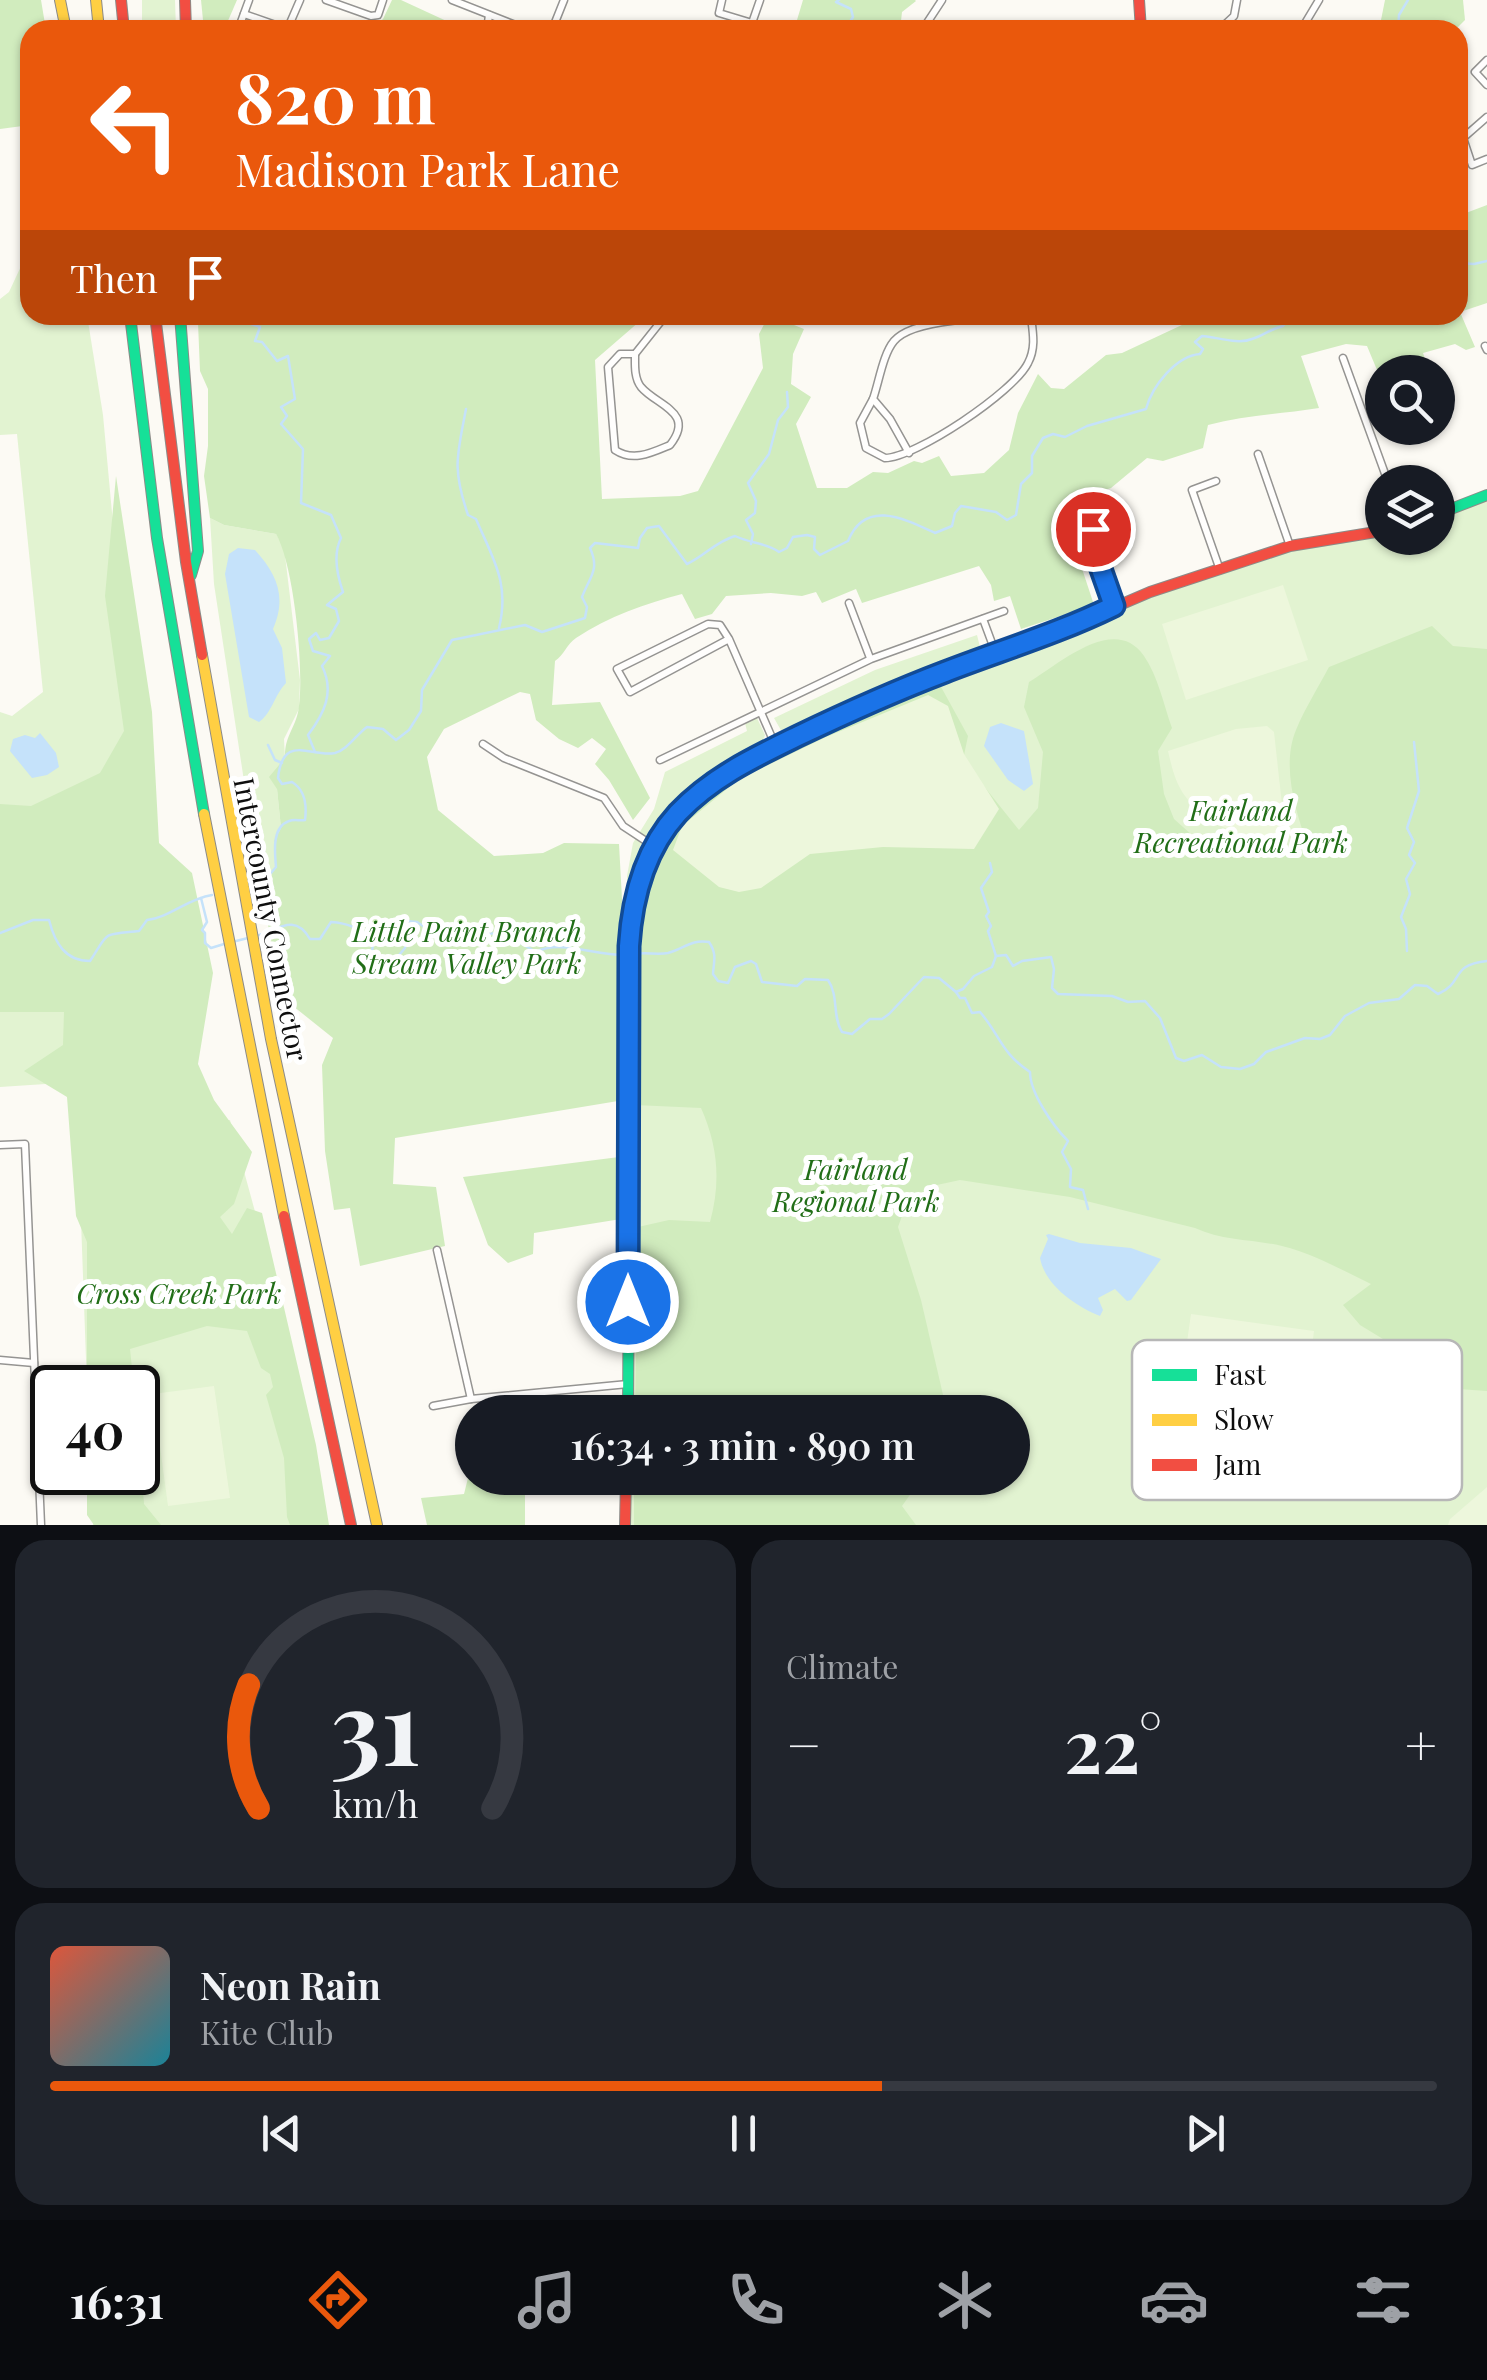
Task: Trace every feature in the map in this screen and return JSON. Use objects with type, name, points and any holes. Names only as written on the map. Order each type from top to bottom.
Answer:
[{"type":"main road","name":"Intercounty Connector","points":[[131,325],[161,566],[206,834],[351,1525]]},
{"type":"main road","name":"Intercounty Connector","points":[[156,325],[190,579],[232,835],[271,1039],[377,1525]]},
{"type":"main road","points":[[181,325],[198,551],[190,579]]},
{"type":"main road","points":[[1455,508],[1487,496]]},
{"type":"main road","points":[[628,1395],[629,948],[635,898],[655,847],[677,815],[711,782],[776,746],[900,689],[1067,630],[1114,606],[1290,546],[1365,534]]},
{"type":"main road","points":[[625,1525],[626,1495]]},
{"type":"street","points":[[242,20],[249,0]]},
{"type":"street","points":[[326,0],[371,16],[378,15],[383,0]]},
{"type":"street","points":[[452,0],[502,20]]},
{"type":"street","points":[[722,0],[719,13],[740,20]]},
{"type":"street","points":[[244,14],[261,20]]},
{"type":"street","points":[[488,20],[489,15]]},
{"type":"street","points":[[1487,60],[1474,72],[1487,85]]},
{"type":"street","points":[[1468,133],[1487,116]]},
{"type":"street","points":[[1468,152],[1472,164],[1487,159]]},
{"type":"street","points":[[635,354],[620,354],[608,367],[611,429],[615,450],[625,457],[670,445],[678,427],[669,407],[641,386],[635,372],[635,354],[658,325]]},
{"type":"street","points":[[930,325],[892,343],[873,399],[860,423],[866,448],[884,458],[909,453],[980,409],[1027,366],[1034,344],[1032,325]]},
{"type":"street","points":[[1343,358],[1382,465]]},
{"type":"street","points":[[873,399],[890,419],[909,453]]},
{"type":"street","points":[[1258,454],[1290,546]]},
{"type":"street","points":[[1216,481],[1192,490],[1220,570]]},
{"type":"street","points":[[1114,520],[1093,529],[1090,538],[1114,606]]},
{"type":"street","points":[[849,603],[871,658]]},
{"type":"street","points":[[660,760],[871,658],[1004,610]]},
{"type":"street","points":[[983,619],[996,654]]},
{"type":"street","points":[[729,639],[630,692],[617,668],[708,624],[720,626],[729,639],[776,746]]},
{"type":"street","points":[[483,744],[504,758],[604,798],[623,826],[655,847]]},
{"type":"street","points":[[0,1146],[25,1144],[41,1525]]},
{"type":"street","points":[[437,1250],[471,1395]]},
{"type":"street","points":[[0,1360],[34,1363]]},
{"type":"street","points":[[514,1395],[628,1384]]},
{"type":"street","points":[[433,1406],[455,1402]]},
{"type":"green space","points":[[0,0],[41,0],[44,20],[20,20],[20,126],[0,129]]},
{"type":"green space","points":[[142,0],[175,0],[176,20],[142,20]]},
{"type":"green space","points":[[201,0],[237,0],[228,20],[203,20]]},
{"type":"green space","points":[[392,0],[401,0],[444,20],[382,20]]},
{"type":"green space","points":[[803,0],[916,1],[902,12],[901,20],[797,20]]},
{"type":"green space","points":[[1385,0],[1463,0],[1465,20],[1381,20]]},
{"type":"green space","points":[[1487,205],[1487,303],[1468,309],[1468,212]]},
{"type":"green space","name":"Cross Creek Park","points":[[20,268],[20,325],[89,325],[103,415],[138,795],[204,1123],[230,1120],[277,1292],[295,1525],[93,1525],[92,1495],[160,1495],[160,1365],[86,1365],[76,1082],[0,1087],[0,712],[12,716],[43,692],[17,434],[0,435],[0,299],[9,292]]},
{"type":"green space","name":"Little Paint Branch Stream Valley Park","points":[[198,325],[635,325],[595,360],[602,499],[680,496],[698,491],[763,368],[759,334],[764,325],[804,329],[793,354],[791,384],[811,397],[796,424],[817,488],[847,488],[873,472],[888,473],[914,461],[922,463],[939,456],[951,476],[984,473],[1009,450],[1018,413],[1038,374],[1051,388],[1064,389],[1106,355],[1122,353],[1182,325],[1466,325],[1475,347],[1466,350],[1455,344],[1424,355],[1371,355],[1367,346],[1346,344],[1301,356],[1319,408],[1208,425],[1203,448],[1163,461],[1147,458],[1111,488],[1074,500],[1064,514],[1094,605],[1021,629],[1010,596],[994,601],[991,585],[979,566],[862,603],[856,589],[822,603],[816,592],[802,596],[726,596],[712,614],[695,619],[682,594],[614,617],[589,630],[555,661],[552,705],[600,702],[650,798],[633,820],[595,764],[606,749],[592,738],[578,748],[559,739],[536,720],[530,694],[520,692],[444,729],[427,757],[438,810],[494,856],[543,853],[564,843],[619,844],[622,899],[618,1101],[395,1138],[393,1184],[436,1187],[445,1246],[360,1266],[350,1208],[334,1210],[325,1151],[322,1065],[333,1038],[283,998],[260,886],[276,867],[274,841],[281,828],[277,789],[269,777],[285,758],[299,706],[299,643],[293,592],[276,534],[224,525],[210,518],[204,476],[208,389],[200,371]]},
{"type":"green space","name":"Cross Creek Park","points":[[116,476],[152,712],[159,843],[192,873],[213,973],[198,1064],[214,1100],[252,1152],[234,1204],[220,1217],[232,1234],[247,1208],[262,1213],[316,1445],[329,1525],[290,1525],[284,1458],[266,1395],[273,1387],[247,1331],[207,1326],[130,1349],[132,1365],[87,1365],[87,1242],[76,1216],[67,1097],[24,1071],[63,1045],[64,1012],[0,1012],[0,804],[31,806],[100,773],[124,731],[105,596]]},
{"type":"green space","points":[[1487,498],[1487,1525],[625,1525],[626,1495],[1030,1495],[1030,1395],[628,1395],[627,876],[633,843],[654,809],[665,772],[747,731],[745,723],[757,718],[765,735],[762,744],[699,781],[671,813],[719,782],[880,704],[1066,635],[1129,605],[1290,548],[1365,536],[1365,555],[1455,555],[1455,510]]},
{"type":"green space","points":[[210,518],[224,525],[276,534],[284,547],[300,680],[299,709],[284,739],[285,758],[277,789],[281,828],[274,842],[276,867],[260,886],[214,584]]},
{"type":"green space","points":[[1283,585],[1308,660],[1186,700],[1162,624]]},
{"type":"green space","name":"Fairland Regional Park","points":[[1432,626],[1453,646],[1487,649],[1487,1391],[1462,1389],[1462,1340],[1385,1340],[1360,1325],[1343,1305],[1371,1284],[1305,1253],[1216,1235],[1070,1197],[960,1180],[937,1185],[906,1205],[898,1227],[921,1300],[943,1395],[635,1395],[638,1227],[669,1220],[710,1222],[716,1193],[714,1150],[701,1108],[635,1105],[634,976],[642,899],[652,868],[687,817],[710,796],[763,763],[864,715],[940,685],[968,736],[963,760],[1019,830],[1038,808],[1043,752],[1024,707],[1029,682],[1087,646],[1118,639],[1132,644],[1149,664],[1172,728],[1158,751],[1164,794],[1174,819],[1192,835],[1243,855],[1308,846],[1290,774],[1292,744],[1329,667]]},
{"type":"green space","points":[[977,635],[980,647],[875,688],[782,732],[774,718],[875,670]]},
{"type":"green space","points":[[928,695],[948,706],[964,754],[999,809],[974,849],[883,847],[810,854],[761,888],[739,892],[719,887],[673,850],[682,826],[739,779],[826,737]]},
{"type":"green space","name":"Fairland Recreational Park","points":[[1267,726],[1274,732],[1285,832],[1272,836],[1244,835],[1217,824],[1194,806],[1179,785],[1168,751],[1236,729]]},
{"type":"green space","points":[[619,1157],[621,1219],[534,1233],[533,1254],[508,1263],[488,1245],[463,1177]]},
{"type":"green space","points":[[1191,1314],[1314,1331],[1313,1340],[1187,1340]]},
{"type":"green space","points":[[214,1386],[230,1498],[168,1506],[160,1446],[160,1393]]},
{"type":"green space","points":[[1487,1487],[1487,1525],[1448,1525],[1450,1519]]},
{"type":"green space","points":[[87,1495],[143,1495],[144,1504],[161,1525],[94,1525],[87,1515]]},
{"type":"green space","points":[[525,1495],[525,1525],[427,1525],[421,1498]]},
{"type":"green space","points":[[634,1495],[910,1495],[902,1506],[916,1525],[634,1525]]},
{"type":"water","points":[[238,548],[255,550],[278,586],[279,607],[273,629],[282,648],[286,683],[259,722],[249,717],[225,574],[229,554]]},
{"type":"water","points":[[1001,723],[1024,731],[1033,784],[1024,791],[1008,780],[984,746],[990,727]]},
{"type":"water","points":[[40,733],[56,753],[59,767],[32,778],[10,751],[13,739],[25,735],[35,738]]},
{"type":"water","points":[[1049,1234],[1080,1243],[1131,1248],[1161,1259],[1131,1300],[1127,1301],[1115,1289],[1098,1298],[1103,1310],[1100,1316],[1071,1300],[1048,1277],[1040,1258]]},
{"type":"waterway","points":[[839,0],[836,2],[851,9],[851,20]]},
{"type":"waterway","points":[[1399,20],[1408,0]]},
{"type":"waterway","points":[[1468,264],[1487,261]]},
{"type":"waterway","points":[[254,325],[260,327],[255,341],[262,342],[277,361],[288,356],[295,399],[281,407],[287,416],[281,424],[303,449],[301,503],[331,515],[341,538],[337,565],[343,592],[327,605],[336,609],[339,621],[329,638],[320,640],[316,633],[309,639],[313,651],[330,656],[322,666],[328,685],[326,702],[308,735],[315,752]]},
{"type":"waterway","points":[[245,889],[260,886],[276,867],[275,841],[283,824],[305,820],[300,789],[292,782],[282,784],[278,778],[286,755],[299,750],[335,753],[367,727],[383,729],[396,740],[409,730],[421,711],[422,690],[452,640],[525,625],[542,632],[585,618],[587,607],[582,597],[593,573],[590,548],[595,543],[638,548],[647,528],[659,526],[687,564],[735,536],[779,552],[787,548],[793,537],[807,535],[815,537],[814,549],[820,555],[848,541],[855,528],[875,516],[898,518],[935,533],[952,526],[961,506],[996,512],[1007,520],[1016,515],[1021,484],[1032,473],[1032,456],[1043,438],[1053,434],[1065,437],[1087,426],[1146,409],[1166,374],[1182,360],[1200,354],[1203,349],[1195,342],[1202,336],[1246,341],[1284,325]]},
{"type":"waterway","points":[[751,544],[753,534],[746,520],[755,513],[756,501],[748,483],[769,454],[778,420],[788,407],[787,392]]},
{"type":"waterway","points":[[466,409],[458,473],[468,515],[476,519],[498,572],[502,598],[499,628]]},
{"type":"waterway","points":[[1407,951],[1401,917],[1410,894],[1406,879],[1415,863],[1409,855],[1414,842],[1407,828],[1419,791],[1414,742]]},
{"type":"waterway","points":[[268,745],[275,760],[282,763]]},
{"type":"waterway","points":[[990,863],[992,872],[981,888],[996,956]]},
{"type":"waterway","points":[[0,933],[33,920],[49,920],[62,949],[74,958],[90,961],[107,936],[139,931],[147,920],[212,895]]},
{"type":"waterway","points":[[201,898],[207,922],[202,930],[205,943],[211,948],[224,944]]},
{"type":"waterway","points":[[256,936],[292,925],[310,939],[320,939],[331,922],[343,924],[374,939],[372,951],[383,963],[394,961],[405,948],[407,938],[398,934],[406,921],[447,936],[503,933],[536,952],[556,947],[626,955]]},
{"type":"waterway","points":[[232,942],[248,938]]},
{"type":"waterway","points":[[634,954],[668,953],[703,941],[709,942],[714,954],[713,974],[718,981],[728,983],[735,967],[751,961],[756,964],[762,982],[797,986],[805,979],[828,980],[839,1026],[842,1032],[852,1034],[870,1019],[882,1019],[889,1014],[924,977],[939,978],[956,992],[992,967],[996,956],[1006,955],[1013,966],[1051,957],[1052,988],[1058,994],[1145,1001],[1160,1018],[1176,1058],[1184,1061],[1202,1055],[1221,1067],[1240,1069],[1254,1064],[1266,1052],[1305,1038],[1330,1035],[1345,1016],[1369,1003],[1399,999],[1415,985],[1427,986],[1438,994],[1467,966],[1487,961]]},
{"type":"waterway","points":[[956,992],[965,998],[972,1013],[980,1012],[1007,1051],[1030,1072],[1043,1109],[1068,1141],[1062,1152],[1071,1169],[1070,1187],[1083,1190],[1088,1209]]},
{"type":"traffic: fast","points":[[131,325],[157,538],[204,814]]},
{"type":"traffic: fast","points":[[181,325],[198,551],[191,575]]},
{"type":"traffic: fast","points":[[1455,507],[1487,495]]},
{"type":"traffic: fast","points":[[628,1395],[631,925],[642,881],[660,840],[678,814],[707,787],[758,756],[901,692],[1052,634]]},
{"type":"traffic: slow","points":[[60,0],[64,20]]},
{"type":"traffic: slow","points":[[96,0],[98,20]]},
{"type":"traffic: slow","points":[[202,655],[271,1039],[377,1525]]},
{"type":"traffic: slow","points":[[204,814],[284,1216]]},
{"type":"traffic: jam","points":[[121,0],[123,20]]},
{"type":"traffic: jam","points":[[185,0],[186,20]]},
{"type":"traffic: jam","points":[[1139,0],[1140,20]]},
{"type":"traffic: jam","points":[[156,325],[186,562],[202,655]]},
{"type":"traffic: jam","points":[[1052,634],[1150,592],[1290,546],[1365,534]]},
{"type":"traffic: jam","points":[[284,1216],[351,1525]]},
{"type":"traffic: jam","points":[[625,1525],[626,1495]]},
{"type":"route","points":[[628,1302],[630,925],[635,898],[655,847],[677,815],[711,782],[741,764],[900,689],[1067,630],[1114,606],[1090,538],[1093,529]]}]
